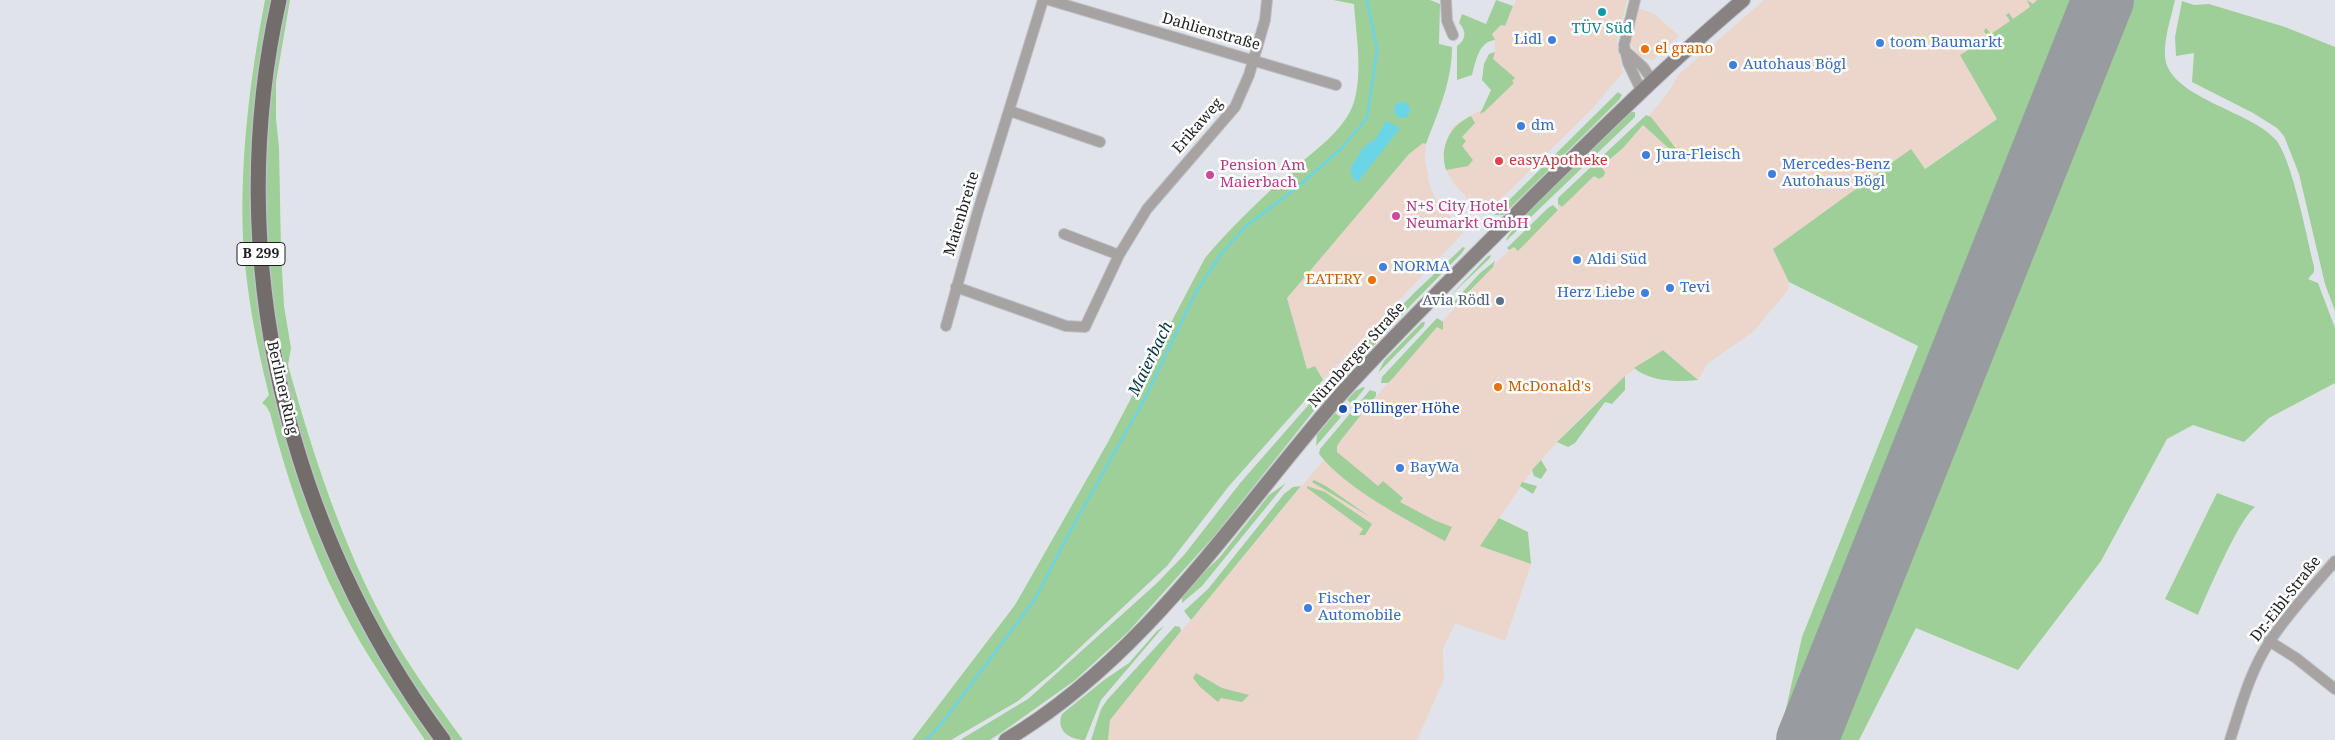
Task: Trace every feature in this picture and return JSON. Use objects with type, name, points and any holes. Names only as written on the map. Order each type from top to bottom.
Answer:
[{"type":"main road","name":"Berliner Ring","points":[[279,0],[265,89],[259,188],[264,296],[277,375],[303,471],[344,574],[396,671],[443,740]]},
{"type":"main road","name":"Nürnberger Straße","points":[[1006,740],[1072,694],[1138,634],[1370,362],[1641,90],[1743,0]]},
{"type":"street","name":"Maienbreite","points":[[946,326],[956,287],[1043,0]]},
{"type":"street","name":"Dahlienstraße","points":[[1049,0],[1336,85]]},
{"type":"street","name":"Erikaweg","points":[[956,287],[1066,326],[1083,328],[1089,322],[1119,255],[1152,203],[1235,107],[1253,60],[1265,20],[1267,0]]},
{"type":"street","points":[[1446,0],[1447,21],[1453,35]]},
{"type":"street","points":[[1635,0],[1625,34],[1624,50],[1641,90]]},
{"type":"street","points":[[1624,50],[1643,68],[1652,80]]},
{"type":"street","points":[[1010,111],[1100,142]]},
{"type":"street","points":[[1064,234],[1119,255]]},
{"type":"street","name":"Dr.-Eibl-Straße","points":[[2230,740],[2249,682],[2269,641],[2335,561]]},
{"type":"street","points":[[2269,641],[2296,658],[2335,689]]},
{"type":"shaded area","points":[[1516,0],[1627,0],[1617,41],[1623,72],[1593,108],[1489,211],[1472,203],[1454,184],[1446,170],[1443,153],[1451,129],[1456,124],[1483,109],[1487,102],[1491,90],[1482,80],[1484,64],[1489,54],[1495,52],[1495,40],[1492,34],[1501,25],[1505,26]]},
{"type":"shaded area","points":[[1764,0],[2038,0],[1997,119],[1924,169],[1911,150],[1773,249],[1789,282],[1788,290],[1754,331],[1707,364],[1698,380],[1664,350],[1649,358],[1625,376],[1571,427],[1532,470],[1480,546],[1531,564],[1505,641],[1455,623],[1443,649],[1444,679],[1417,740],[1108,740],[1110,720],[1148,671],[1411,355],[1496,263],[1514,246],[1518,251],[1558,210],[1558,204],[1562,207],[1594,175],[1599,179],[1604,176],[1605,172],[1601,168],[1623,148],[1643,125],[1676,155],[1678,151],[1649,116],[1670,90],[1678,75]]},
{"type":"shaded area","points":[[1639,8],[1654,14],[1679,36],[1653,60],[1639,57],[1630,43],[1630,34]]},
{"type":"shaded area","points":[[1423,142],[1426,144],[1425,159],[1430,187],[1438,203],[1461,228],[1463,233],[1323,380],[1315,366],[1307,369],[1287,298],[1409,154]]},
{"type":"green space","points":[[265,0],[272,0],[260,72],[254,144],[253,216],[257,286],[267,357],[282,426],[304,495],[342,587],[379,654],[434,740],[425,740],[391,691],[349,623],[318,559],[291,487],[270,413],[262,403],[269,395],[249,297],[244,258],[242,208],[247,118]]},
{"type":"green space","points":[[285,0],[290,0],[276,82],[276,119],[279,147],[284,306],[291,348],[288,365],[318,466],[356,564],[387,627],[404,656],[463,740],[453,740],[381,635],[328,525],[284,378],[266,265],[264,208],[267,123]]},
{"type":"green space","points":[[1333,0],[1430,0],[1440,4],[1439,44],[1452,47],[1447,85],[1426,144],[1423,143],[1409,154],[1287,298],[1307,369],[1315,366],[1323,380],[1229,486],[1167,566],[1057,669],[1018,701],[951,740],[912,740],[1015,605],[1108,442],[1205,258],[1257,203],[1336,132],[1350,113],[1357,90],[1358,78],[1354,4]]},
{"type":"green space","points":[[1496,0],[1513,6],[1505,26],[1501,25],[1492,34],[1495,40],[1485,44],[1481,49],[1472,75],[1457,80],[1457,46],[1464,38],[1463,29],[1459,23],[1462,14],[1486,24]]},
{"type":"green space","points":[[2027,0],[2033,4],[2037,0],[2095,0],[1800,740],[1779,740],[1802,637],[1918,346],[1789,282],[1773,249],[1911,149],[1925,169],[1997,119],[1960,55],[1968,50],[1964,44],[1966,42],[1970,48],[1987,36],[1984,31],[1986,28],[1991,34],[2010,21],[2006,15],[2009,13],[2013,19],[2030,7]]},
{"type":"green space","points":[[2111,0],[2175,0],[2165,49],[2169,70],[2194,93],[2263,129],[2275,139],[2281,149],[2293,180],[2314,266],[2314,272],[2308,279],[2318,283],[2335,328],[2335,383],[2269,418],[2244,442],[2193,425],[2167,439],[2101,561],[2018,670],[1916,628],[1859,740],[1817,740]]},
{"type":"green space","points":[[2182,1],[2194,5],[2209,4],[2285,27],[2335,47],[2335,311],[2325,284],[2299,174],[2284,136],[2277,128],[2253,113],[2192,82],[2194,53],[2176,56],[2175,37]]},
{"type":"green space","points":[[1495,52],[1493,59],[1515,78],[1512,81],[1514,83],[1480,114],[1491,90],[1482,80],[1484,64],[1489,54]]},
{"type":"green space","points":[[1618,92],[1622,95],[1619,100],[1503,215],[1494,215]]},
{"type":"green space","points":[[1631,112],[1635,112],[1635,117],[1506,241],[1511,232],[1542,198]]},
{"type":"green space","points":[[1646,115],[1651,117],[1678,151],[1679,156],[1643,125],[1623,148],[1601,167],[1605,172],[1604,176],[1599,179],[1594,176],[1562,207],[1558,204],[1558,198]]},
{"type":"green space","points":[[1471,116],[1475,123],[1462,137],[1466,141],[1462,146],[1473,160],[1468,166],[1446,170],[1444,153],[1448,138],[1457,125]]},
{"type":"green space","points":[[1553,205],[1558,210],[1518,251],[1514,247],[1509,250],[1507,248],[1548,208]]},
{"type":"green space","points":[[1463,247],[1465,248],[1462,253],[1411,305],[1312,413],[1215,535],[1128,632],[1074,681],[990,740],[960,740],[1028,699],[1157,583],[1184,555],[1241,482],[1325,386],[1414,293]]},
{"type":"green space","points":[[1491,255],[1490,258],[1449,297],[1488,256]]},
{"type":"green space","points":[[1495,261],[1493,267],[1455,306],[1449,307],[1480,273]]},
{"type":"green space","points":[[1437,318],[1443,322],[1443,330],[1437,327],[1388,383],[1381,383],[1382,377]]},
{"type":"green space","points":[[1422,322],[1425,322],[1424,326],[1378,373],[1384,361]]},
{"type":"green space","points":[[1663,350],[1698,380],[1664,380],[1648,376],[1634,368]]},
{"type":"green space","points":[[1625,376],[1625,390],[1612,404],[1605,402],[1575,443],[1568,447],[1557,442]]},
{"type":"green space","points":[[1363,387],[1365,388],[1352,404],[1347,400],[1355,391]]},
{"type":"green space","points":[[1370,390],[1376,392],[1376,396],[1341,440],[1337,446],[1337,452],[1378,486],[1383,481],[1403,498],[1400,502],[1452,527],[1445,541],[1360,491],[1330,467],[1319,454],[1320,449]]},
{"type":"green space","points":[[1335,413],[1341,417],[1316,446],[1317,435]]},
{"type":"green space","points":[[1541,460],[1547,470],[1541,479],[1534,476],[1532,470]]},
{"type":"green space","points":[[1314,480],[1326,486],[1370,517],[1312,482]]},
{"type":"green space","points":[[1522,482],[1537,486],[1533,494],[1520,486]]},
{"type":"green space","points":[[1286,483],[1202,586],[1182,603],[1182,596],[1185,590],[1219,558],[1269,495]]},
{"type":"green space","points":[[1301,486],[1191,620],[1184,611],[1208,589],[1284,494],[1293,487]]},
{"type":"green space","points":[[1307,486],[1325,492],[1372,524],[1365,535],[1359,535],[1363,529],[1307,488]]},
{"type":"green space","points":[[2217,493],[2255,507],[2241,525],[2233,540],[2198,615],[2165,599]]},
{"type":"green space","points":[[1499,518],[1528,532],[1531,564],[1480,546]]},
{"type":"green space","points":[[1164,626],[1101,700],[1085,740],[1080,740],[1066,733],[1061,725],[1062,714],[1104,680],[1129,663],[1157,631]]},
{"type":"green space","points":[[1175,626],[1180,627],[1181,631],[1110,720],[1108,740],[1091,740],[1101,709],[1107,700]]},
{"type":"green space","points":[[1196,673],[1222,688],[1249,695],[1242,702],[1221,698],[1218,702],[1200,687],[1193,678]]},
{"type":"water","points":[[1402,102],[1410,110],[1402,118],[1394,110]]},
{"type":"water","points":[[1386,121],[1400,128],[1358,182],[1352,177],[1350,169],[1362,149],[1376,138]]},
{"type":"waterway","name":"Maierbach","points":[[926,740],[942,723],[1035,599],[1068,535],[1144,400],[1196,292],[1221,254],[1246,226],[1295,189],[1342,148],[1367,118],[1377,49],[1367,0]]},
{"type":"runway","points":[[1807,740],[2103,0]]},
{"type":"place","name":"TÜV Süd","points":[[1602,12]]},
{"type":"place","name":"Lidl","points":[[1552,40]]},
{"type":"place","name":"toom Baumarkt","points":[[1880,43]]},
{"type":"place","name":"el grano","points":[[1645,49]]},
{"type":"place","name":"Autohaus Bögl","points":[[1733,65]]},
{"type":"place","name":"dm","points":[[1521,126]]},
{"type":"place","name":"Jura-Fleisch","points":[[1646,155]]},
{"type":"place","name":"easyApotheke","points":[[1499,161]]},
{"type":"place","name":"Mercedes-Benz Autohaus Bögl","points":[[1772,174]]},
{"type":"place","name":"Pension Am Maierbach","points":[[1210,175]]},
{"type":"place","name":"N+S City Hotel Neumarkt GmbH","points":[[1396,216]]},
{"type":"place","name":"Aldi Süd","points":[[1577,260]]},
{"type":"place","name":"NORMA","points":[[1383,267]]},
{"type":"place","name":"EATERY","points":[[1372,280]]},
{"type":"place","name":"Tevi","points":[[1670,288]]},
{"type":"place","name":"Herz Liebe","points":[[1645,293]]},
{"type":"place","name":"Avia Rödl","points":[[1500,301]]},
{"type":"place","name":"McDonald's","points":[[1498,387]]},
{"type":"place","name":"Pöllinger Höhe","points":[[1343,409]]},
{"type":"place","name":"BayWa","points":[[1400,468]]},
{"type":"place","name":"Fischer Automobile","points":[[1308,608]]}]
